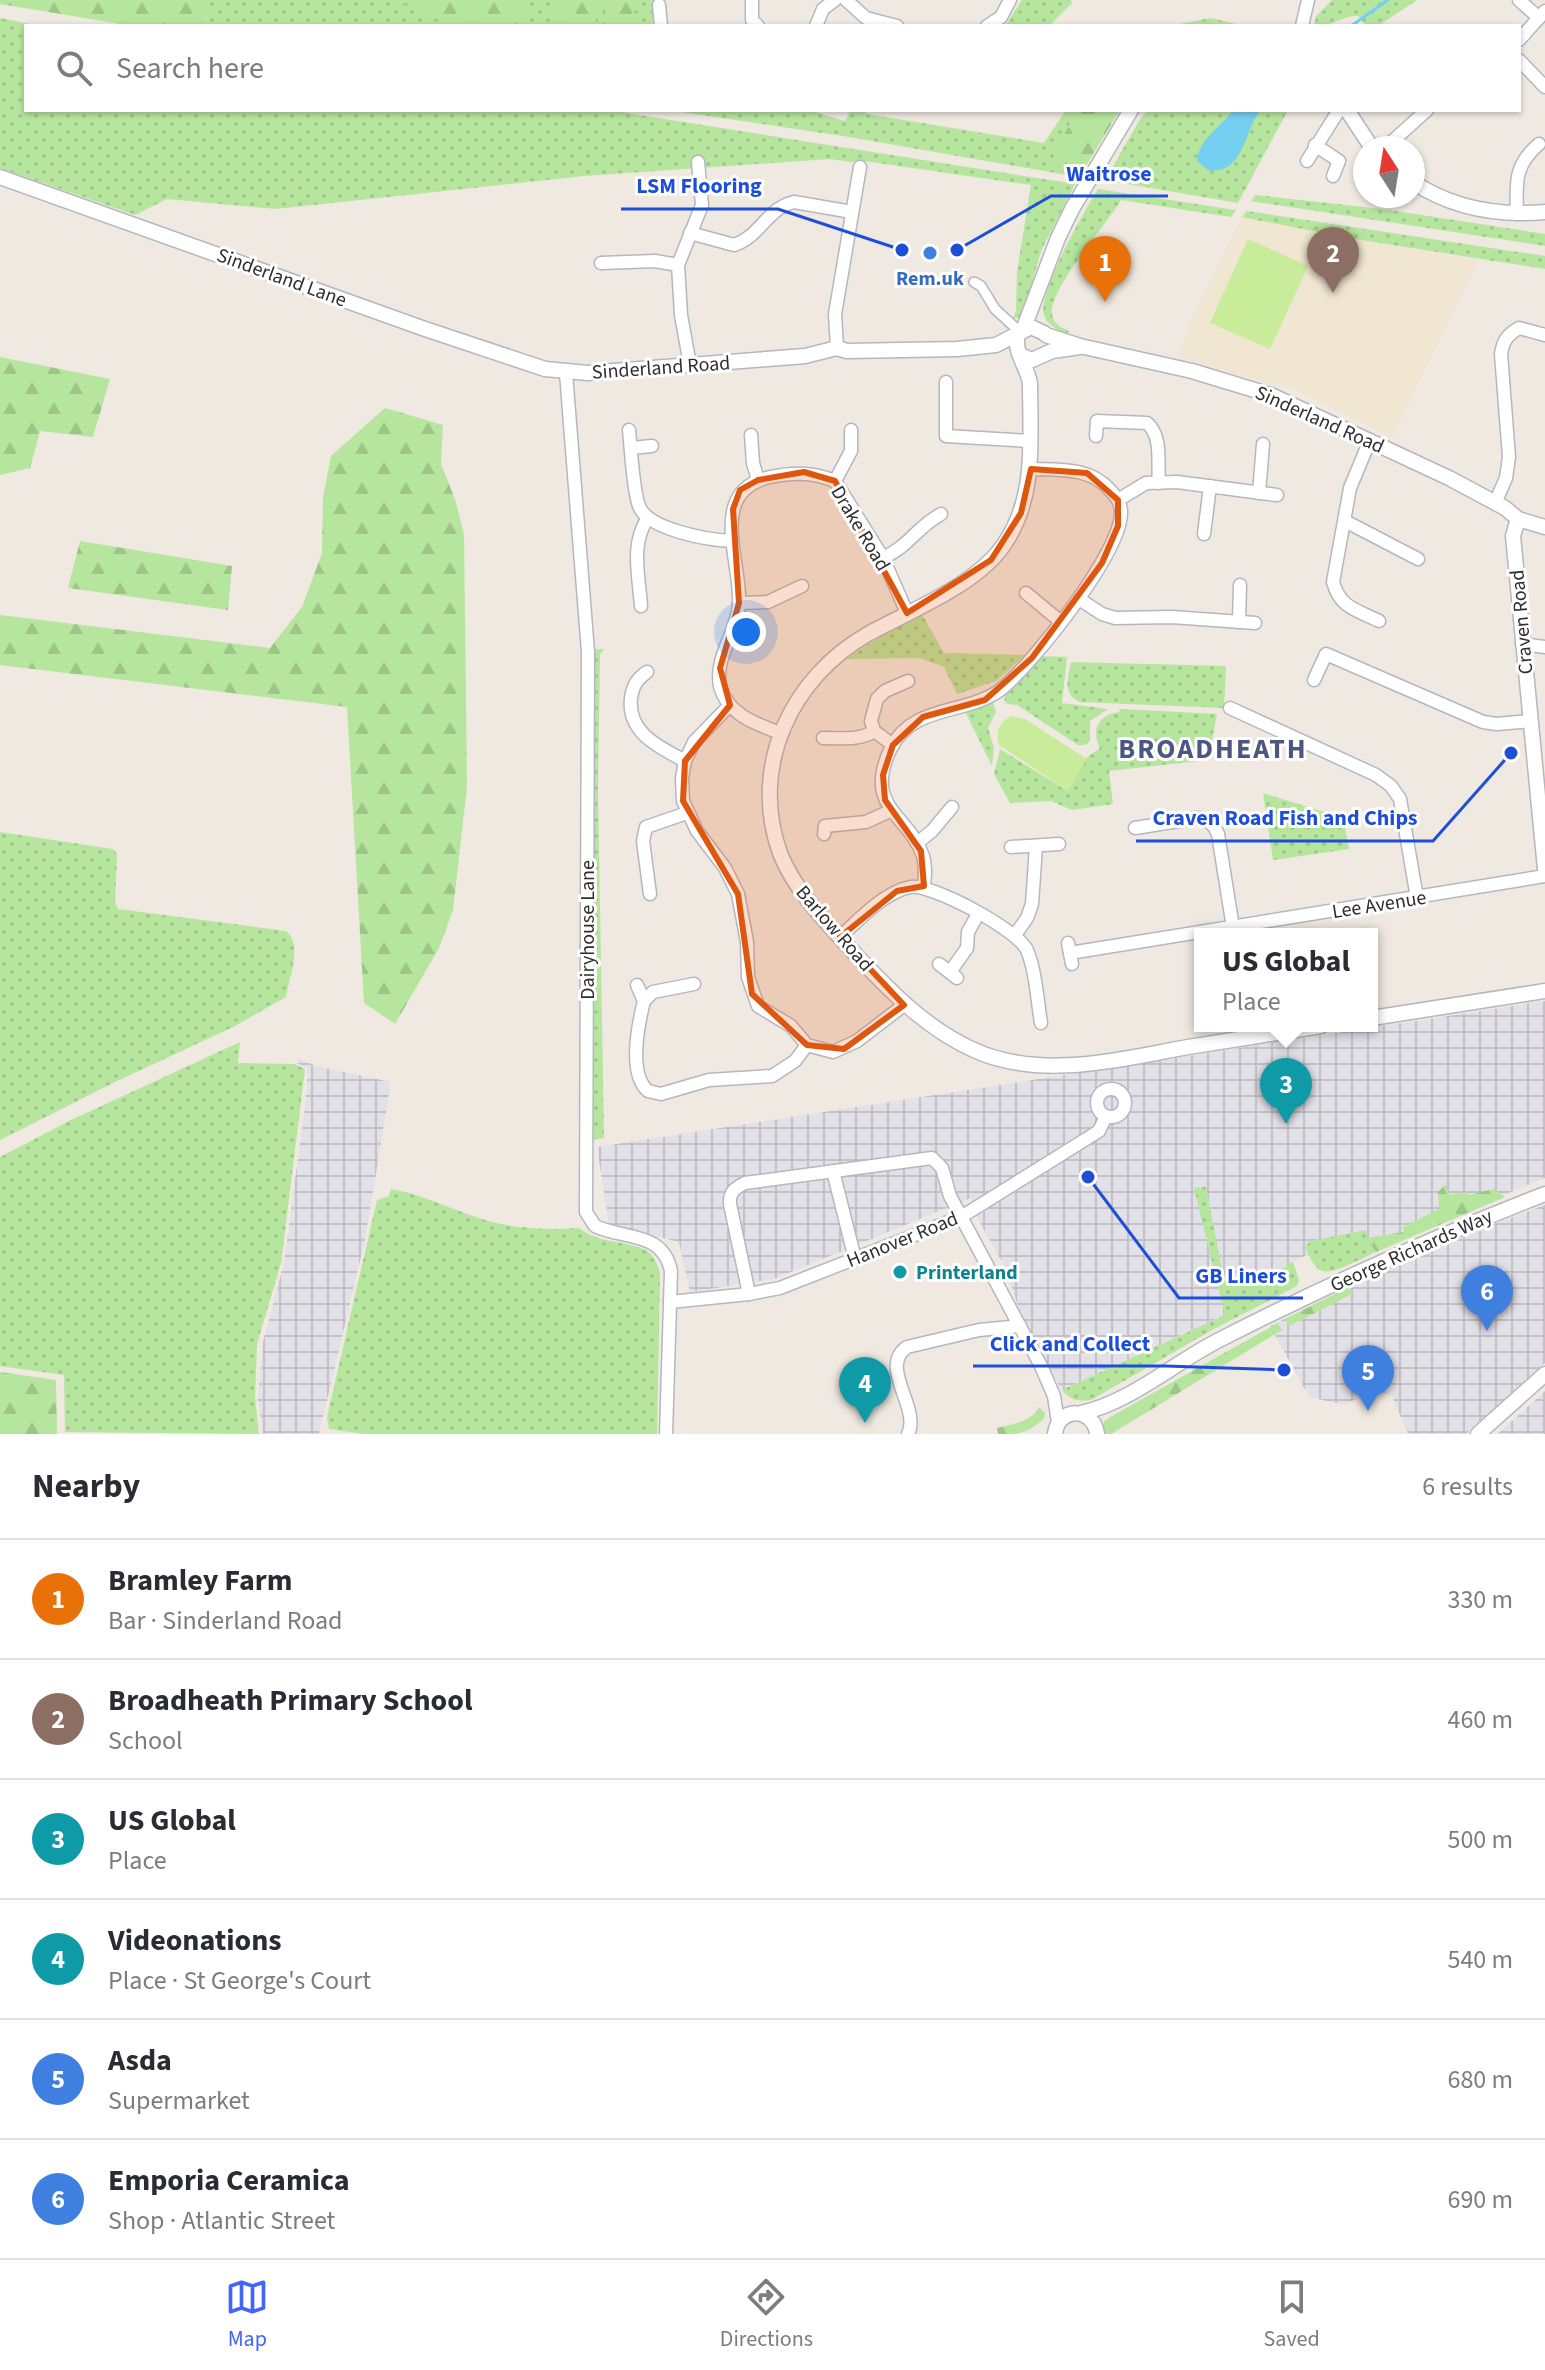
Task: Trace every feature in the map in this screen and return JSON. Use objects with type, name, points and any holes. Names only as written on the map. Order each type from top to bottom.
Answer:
[{"type":"street","points":[[752,0],[754,24]]},
{"type":"street","points":[[817,24],[823,9],[835,0]]},
{"type":"street","points":[[846,0],[866,18],[889,24]]},
{"type":"street","points":[[990,24],[1001,17],[1010,0]]},
{"type":"street","points":[[1303,24],[1308,0]]},
{"type":"street","points":[[1519,0],[1542,14],[1521,38]]},
{"type":"street","points":[[659,5],[661,24]]},
{"type":"street","points":[[1521,62],[1545,87]]},
{"type":"street","points":[[1019,353],[1016,345],[1020,332],[1036,298],[1049,258],[1072,209],[1130,112]]},
{"type":"street","points":[[1307,161],[1338,112]]},
{"type":"street","points":[[1348,112],[1364,136]]},
{"type":"street","points":[[1398,136],[1425,112]]},
{"type":"street","points":[[1517,214],[1519,167],[1538,143]]},
{"type":"street","points":[[1315,145],[1339,161],[1333,176]]},
{"type":"street","points":[[690,365],[681,315],[678,265],[698,219],[703,193],[698,162]]},
{"type":"street","points":[[837,348],[835,314],[860,167]]},
{"type":"street","name":"Sinderland Lane","points":[[0,177],[497,354],[566,373]]},
{"type":"street","points":[[1425,188],[1460,204],[1517,214],[1545,212]]},
{"type":"street","points":[[690,233],[734,245],[754,235],[775,210],[794,202],[852,212]]},
{"type":"street","points":[[601,262],[655,261],[678,265]]},
{"type":"street","points":[[974,282],[981,286],[995,309],[1020,332]]},
{"type":"street","points":[[1036,298],[1036,316],[1048,348],[1043,356]]},
{"type":"street","name":"Sinderland Road","points":[[996,345],[1020,332],[1036,328],[1080,346],[1242,385],[1370,440],[1495,503],[1518,519],[1545,527]]},
{"type":"street","points":[[1495,503],[1506,478],[1509,457],[1501,354],[1503,344],[1508,334],[1519,328],[1545,335]]},
{"type":"street","name":"Sinderland Road","points":[[566,373],[805,356],[837,348],[847,351],[996,345],[1032,360],[1080,346]]},
{"type":"street","name":"Barlow Road","points":[[1019,353],[1030,383],[1031,469],[1021,513],[1005,544],[976,573],[849,646],[818,672],[799,697],[780,733],[772,767],[770,808],[781,855],[797,884],[840,937],[904,1005],[943,1034],[976,1051],[1039,1066],[1087,1064],[1250,1032]]},
{"type":"street","name":"Barlow Road","points":[[1030,383],[1043,356]]},
{"type":"street","name":"Dairyhouse Lane","points":[[566,373],[588,652],[586,1212],[591,1223],[600,1229],[661,1247],[669,1263],[666,1434]]},
{"type":"street","points":[[946,382],[946,436],[1030,441]]},
{"type":"street","points":[[1096,436],[1097,421],[1147,423],[1153,428],[1158,444],[1159,483]]},
{"type":"street","points":[[629,430],[639,506],[648,518],[712,540],[732,541]]},
{"type":"street","points":[[835,481],[851,451],[851,430]]},
{"type":"street","points":[[751,435],[758,480],[740,490],[733,509],[732,541],[739,603],[720,668],[720,686],[730,705],[749,721],[780,733]]},
{"type":"street","points":[[1370,440],[1350,488],[1333,582],[1337,596],[1343,602],[1379,621]]},
{"type":"street","points":[[1259,493],[1263,444]]},
{"type":"street","points":[[631,448],[652,446]]},
{"type":"street","points":[[924,886],[924,860],[917,843],[890,811],[885,800],[883,775],[893,745],[903,730],[923,717],[985,700],[1002,688],[1032,658],[1079,599],[1102,563],[1118,526],[1121,511],[1118,500],[1103,481],[1087,473],[1031,469]]},
{"type":"street","name":"Drake Road","points":[[758,480],[804,472],[835,481],[883,558],[907,613]]},
{"type":"street","points":[[1118,500],[1146,483],[1177,482],[1277,495]]},
{"type":"street","points":[[1204,534],[1210,486]]},
{"type":"street","points":[[883,558],[899,551],[923,524],[941,514]]},
{"type":"street","points":[[641,606],[636,548],[641,527],[648,518]]},
{"type":"street","name":"Craven Road","points":[[1518,519],[1513,536],[1545,869]]},
{"type":"street","points":[[1345,521],[1418,559]]},
{"type":"street","points":[[1239,622],[1240,585]]},
{"type":"street","points":[[739,603],[768,602],[802,586]]},
{"type":"street","points":[[1026,593],[1061,622]]},
{"type":"street","points":[[1079,599],[1102,614],[1115,618],[1172,617],[1255,623]]},
{"type":"street","points":[[1522,644],[1545,647]]},
{"type":"street","points":[[1314,680],[1326,654],[1483,722],[1530,721]]},
{"type":"street","points":[[647,672],[636,679],[631,694],[630,710],[635,726],[655,745],[685,761]]},
{"type":"street","points":[[893,745],[874,731],[871,721],[877,699],[885,691],[908,681]]},
{"type":"street","points":[[730,705],[694,742],[685,761],[683,801],[697,831],[725,868],[738,894],[747,942],[748,977],[758,1006],[791,1026],[807,1045],[824,1052],[844,1049],[904,1005]]},
{"type":"street","points":[[1230,708],[1376,775],[1391,786],[1402,805],[1417,898]]},
{"type":"street","points":[[823,738],[870,736],[874,731]]},
{"type":"street","points":[[917,843],[952,807]]},
{"type":"street","points":[[824,834],[825,826],[866,822],[890,811]]},
{"type":"street","points":[[646,827],[687,813]]},
{"type":"street","points":[[635,818],[646,827]]},
{"type":"street","points":[[1135,828],[1197,818],[1206,819],[1214,825],[1234,928]]},
{"type":"street","points":[[646,827],[643,841],[650,894]]},
{"type":"street","points":[[1011,847],[1059,844]]},
{"type":"street","points":[[1015,935],[1032,904],[1036,846]]},
{"type":"street","name":"Lee Avenue","points":[[1251,928],[1545,876]]},
{"type":"street","points":[[840,937],[897,891],[924,886],[1015,935],[1026,947],[1041,1023]]},
{"type":"street","points":[[949,971],[967,948],[968,932],[978,914]]},
{"type":"street","name":"Lee Avenue","points":[[1070,953],[1194,936]]},
{"type":"street","points":[[644,1001],[653,992],[694,984]]},
{"type":"street","points":[[637,985],[644,1001],[636,1067],[638,1078],[648,1091],[661,1094],[709,1080],[772,1076],[795,1061],[807,1045]]},
{"type":"street","points":[[1378,1017],[1545,991]]},
{"type":"street","name":"Hanover Road","points":[[670,1302],[780,1288],[961,1217],[1099,1131],[1106,1116]]},
{"type":"street","points":[[749,1294],[729,1197],[735,1188],[745,1183],[932,1158],[942,1168],[950,1196],[1054,1396],[1056,1430]]},
{"type":"street","points":[[833,1171],[855,1259]]},
{"type":"street","name":"George Richards Way","points":[[1056,1430],[1063,1417],[1111,1405],[1218,1341],[1328,1286],[1378,1262],[1545,1194]]},
{"type":"street","points":[[910,1429],[896,1363],[902,1351],[907,1347],[979,1330],[1020,1326]]},
{"type":"street","points":[[1478,1434],[1545,1374]]},
{"type":"street","points":[[1054,1396],[1092,1420],[1097,1433]]},
{"type":"street","points":[[1097,1433],[1099,1422],[1111,1405]]},
{"type":"highlighted area","points":[[1031,469],[1087,473],[1118,500],[1118,526],[1102,563],[1032,658],[985,700],[923,717],[893,745],[883,775],[885,800],[921,851],[924,886],[897,891],[840,937],[904,1005],[844,1049],[807,1045],[752,994],[738,894],[683,801],[685,761],[730,705],[720,668],[739,603],[733,509],[740,490],[758,480],[804,472],[835,481],[907,613],[991,560],[1021,513]]},
{"type":"shaded area","points":[[1242,217],[1478,260],[1392,437],[1279,382],[1275,386],[1178,357],[1188,327]]},
{"type":"shaded area","points":[[1545,1001],[1545,1178],[1331,1266],[1307,1255],[1293,1262],[1290,1285],[1062,1390],[1022,1321],[1008,1273],[979,1221],[971,1198],[774,1279],[690,1292],[679,1242],[609,1225],[597,1147],[1344,1032],[1378,1032],[1378,1027]]},
{"type":"shaded area","points":[[299,1059],[316,1066],[391,1082],[365,1240],[319,1434],[263,1434],[258,1398],[263,1342],[284,1263],[306,1099],[308,1069],[297,1063]]},
{"type":"shaded area","points":[[1545,1205],[1545,1363],[1466,1434],[1408,1434],[1392,1396],[1374,1389],[1345,1405],[1309,1397],[1270,1326],[1377,1273]]},
{"type":"shaded area","points":[[1545,1391],[1545,1434],[1497,1434],[1501,1431]]},
{"type":"green space","points":[[0,0],[205,0],[207,24],[121,24],[0,4]]},
{"type":"green space","points":[[205,0],[656,0],[652,24],[207,24]]},
{"type":"green space","points":[[383,0],[528,0],[524,24],[448,24],[399,2]]},
{"type":"green space","points":[[555,0],[599,0],[595,24],[549,24]]},
{"type":"green space","points":[[606,0],[633,0],[633,24],[601,24]]},
{"type":"green space","points":[[1022,0],[1071,0],[1072,3],[1051,24],[1006,24]]},
{"type":"green space","points":[[1332,0],[1417,0],[1381,24],[1364,24],[1358,16],[1314,24],[1316,16]]},
{"type":"green space","points":[[0,18],[30,24],[24,24],[24,112],[621,112],[1075,184],[1041,251],[1024,311],[1020,318],[1013,318],[1031,185],[830,159],[584,176],[276,209],[167,199],[135,215],[0,168]]},
{"type":"green space","points":[[1211,18],[1236,24],[1180,24]]},
{"type":"green space","points":[[681,112],[815,112],[845,121],[850,112],[864,112],[1044,143],[1065,112],[1077,112],[1056,148],[1052,164],[1084,169],[1079,177]]},
{"type":"green space","points":[[1077,112],[1119,112],[1084,169],[1052,165],[1056,148]]},
{"type":"green space","points":[[1146,112],[1287,112],[1238,203],[1105,180]]},
{"type":"green space","points":[[1098,189],[1236,210],[1231,217],[1121,200],[1069,273],[1053,303],[1054,320],[1069,331],[1067,334],[1048,322],[1044,304],[1055,271]]},
{"type":"green space","points":[[1255,195],[1382,209],[1545,234],[1545,246],[1251,201]]},
{"type":"green space","points":[[1247,211],[1545,256],[1545,269],[1349,238],[1242,217]]},
{"type":"green space","points":[[1248,239],[1308,266],[1270,349],[1210,323]]},
{"type":"green space","points":[[0,357],[110,379],[93,437],[40,431],[30,468],[0,475]]},
{"type":"green space","points":[[385,408],[443,425],[441,464],[464,534],[467,787],[453,910],[439,948],[395,1024],[364,1003],[347,707],[0,665],[0,615],[270,648],[302,607],[322,553],[323,498],[331,456]]},
{"type":"green space","points":[[80,541],[232,566],[228,610],[68,588]]},
{"type":"green space","points":[[920,611],[944,653],[1025,655],[996,681],[957,694],[944,667],[920,658],[846,659]]},
{"type":"green space","points":[[594,649],[604,649],[600,655],[598,790],[604,1138],[590,1140]]},
{"type":"green space","points":[[1039,656],[1067,657],[1062,703],[1108,709],[1090,721],[1090,741],[1085,745],[1078,745],[1017,705],[1007,704],[1004,699],[1006,692]]},
{"type":"green space","points":[[1071,662],[1226,666],[1224,708],[1080,702],[1068,690]]},
{"type":"green space","points":[[993,703],[996,712],[988,728],[994,748],[992,766],[964,709]]},
{"type":"green space","points":[[1120,709],[1217,714],[1208,760],[1109,771],[1113,804],[1072,810],[1051,801],[1010,803],[994,774],[1000,749],[1071,793],[1068,791],[1087,757],[1100,748],[1096,735],[1098,724]]},
{"type":"green space","points":[[1012,716],[1025,719],[1087,759],[1068,791],[999,745],[999,728]]},
{"type":"green space","points":[[1263,793],[1343,818],[1349,849],[1273,860]]},
{"type":"green space","points":[[0,832],[113,849],[117,854],[115,901],[118,909],[286,931],[294,944],[294,953],[286,997],[233,1027],[0,1140]]},
{"type":"green space","points":[[240,1042],[238,1063],[294,1064],[305,1069],[281,1263],[257,1344],[255,1398],[259,1434],[65,1432],[64,1375],[0,1366],[0,1157],[71,1120]]},
{"type":"green space","points":[[1446,1184],[1449,1195],[1467,1192],[1468,1195],[1494,1189],[1505,1197],[1376,1252],[1367,1238],[1404,1232],[1403,1227],[1439,1209],[1438,1192]]},
{"type":"green space","points":[[1206,1187],[1223,1274],[1230,1278],[1286,1268],[1286,1264],[1293,1262],[1299,1280],[1297,1286],[1212,1330],[1091,1400],[1071,1398],[1062,1390],[1225,1315],[1194,1188]]},
{"type":"green space","points":[[391,1189],[492,1222],[536,1228],[579,1228],[597,1238],[639,1247],[650,1253],[660,1274],[657,1434],[364,1434],[329,1429],[327,1417],[377,1200],[389,1196]]},
{"type":"green space","points":[[1366,1230],[1367,1238],[1376,1252],[1339,1269],[1320,1270],[1305,1248],[1310,1241]]},
{"type":"green space","points":[[1349,1287],[1352,1294],[1289,1326],[1285,1319]]},
{"type":"green space","points":[[1278,1323],[1282,1330],[1111,1434],[1101,1434],[1104,1421]]},
{"type":"green space","points":[[0,1372],[56,1380],[57,1434],[0,1434]]},
{"type":"green space","points":[[1039,1407],[1045,1413],[1044,1419],[1032,1428],[1018,1433],[998,1434],[997,1428],[1027,1419]]},
{"type":"water","points":[[1231,112],[1260,112],[1236,159],[1220,170],[1208,170],[1197,161],[1199,153],[1206,140]]},
{"type":"waterway","points":[[1354,24],[1388,0]]},
{"type":"place","name":"LSM Flooring","points":[[902,250]]},
{"type":"place","name":"Waitrose","points":[[957,250]]},
{"type":"place","name":"Rem.uk","points":[[930,253]]},
{"type":"place","name":"Broadheath Primary School","points":[[1333,293]]},
{"type":"place","name":"Bramley Farm","points":[[1105,302]]},
{"type":"place","name":"Craven Road Fish and Chips","points":[[1511,753]]},
{"type":"place","name":"US Global","points":[[1286,1124]]},
{"type":"place","name":"GB Liners","points":[[1088,1177]]},
{"type":"place","name":"Printerland","points":[[900,1272]]},
{"type":"place","name":"Emporia Ceramica","points":[[1487,1331]]},
{"type":"place","name":"Click and Collect","points":[[1284,1370]]},
{"type":"place","name":"Asda","points":[[1368,1411]]},
{"type":"place","name":"Videonations","points":[[865,1423]]},
{"type":"district","name":"BROADHEATH","points":[[1213,748]]}]
